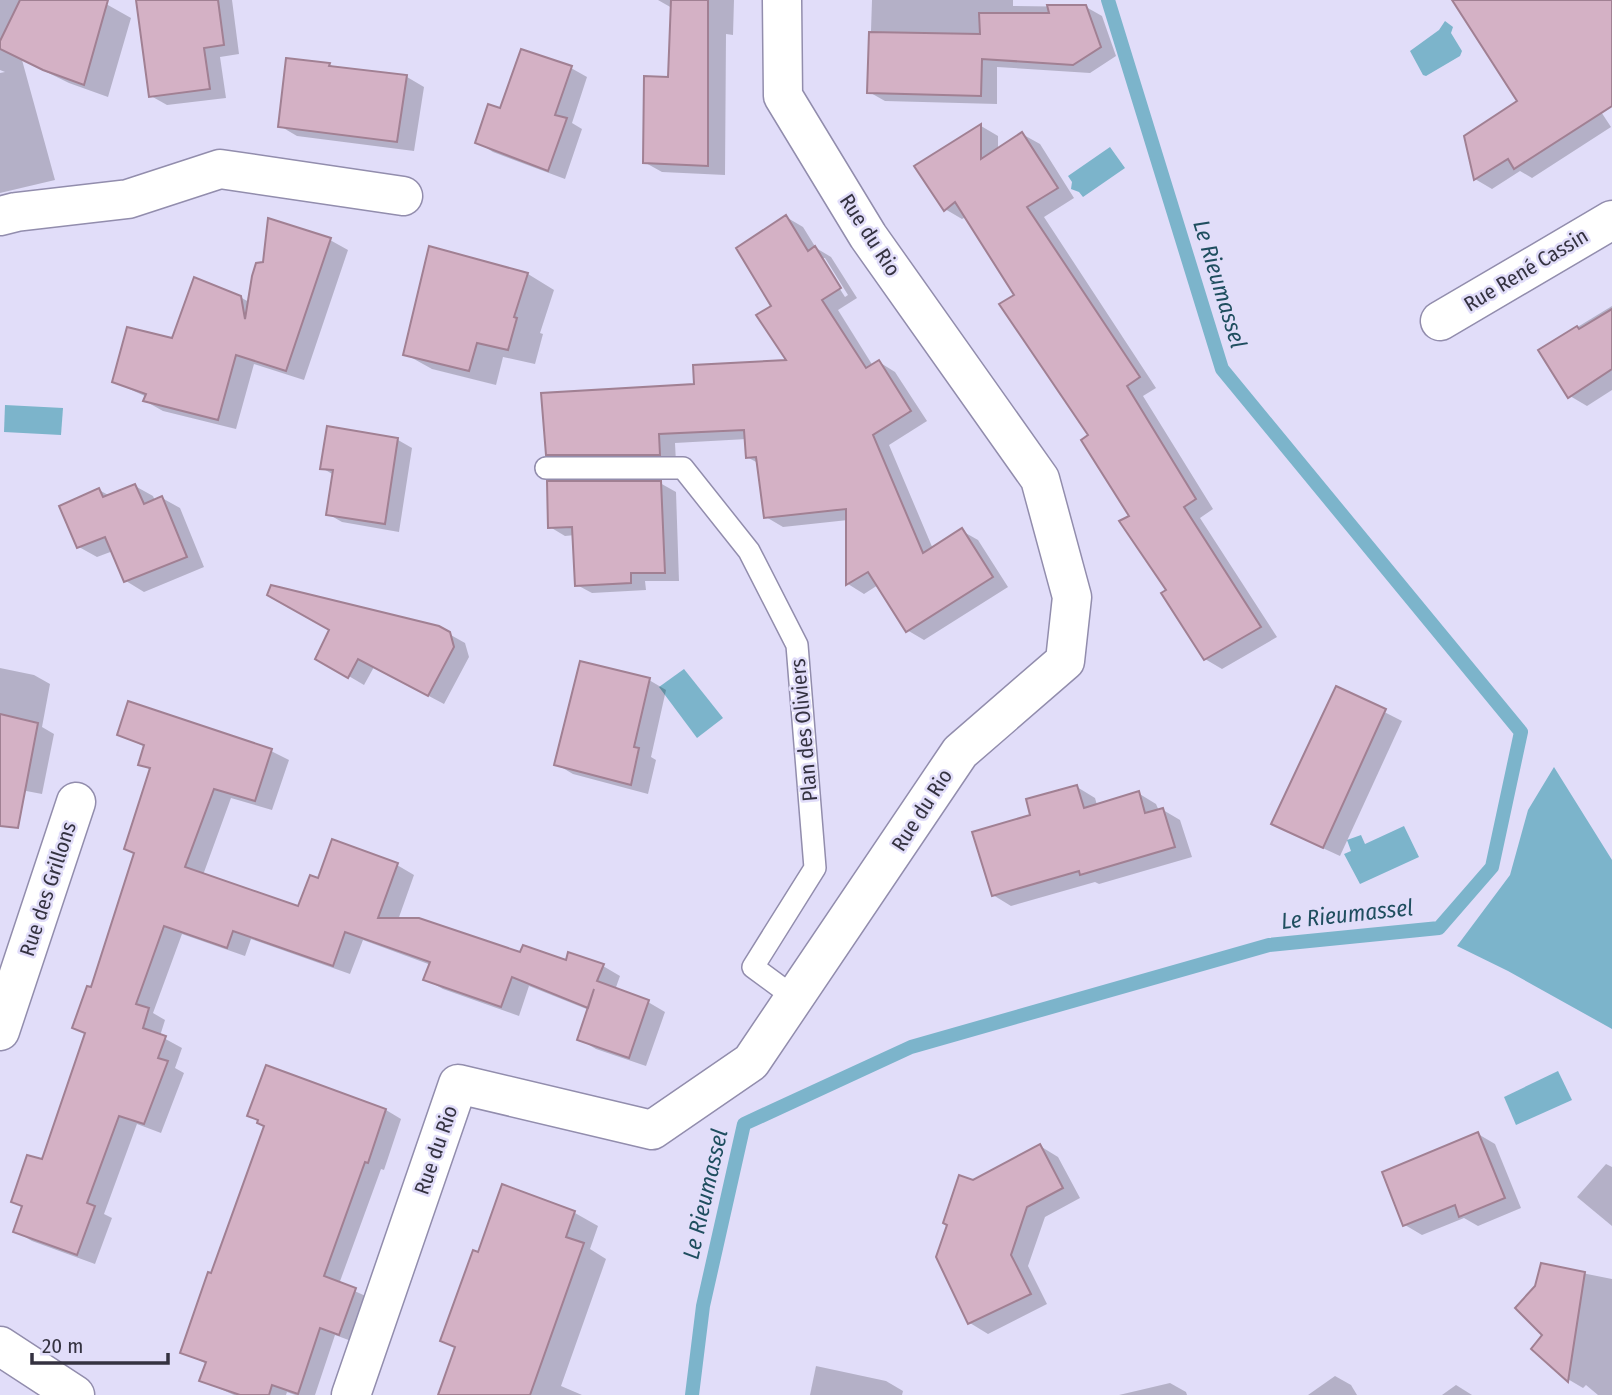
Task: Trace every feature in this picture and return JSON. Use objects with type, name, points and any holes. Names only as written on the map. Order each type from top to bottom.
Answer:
[{"type":"street","name":"Rue du Rio","points":[[351,1395],[458,1084],[652,1130],[751,1062],[960,752],[1065,661],[1072,597],[1041,479],[869,236],[783,96],[782,0]]},
{"type":"street","points":[[0,216],[128,199],[220,169],[403,196]]},
{"type":"street","name":"Rue René Cassin","points":[[1440,321],[1612,220]]},
{"type":"street","name":"Rue des Grillons","points":[[0,1031],[10,970],[76,802]]},
{"type":"street","points":[[0,1346],[75,1395]]},
{"type":"lane","name":"Plan des Oliviers","points":[[546,468],[683,468],[749,551],[797,645],[815,868],[753,967],[795,998]]},
{"type":"water","points":[[1445,21],[1453,27],[1451,33],[1462,51],[1460,56],[1426,76],[1423,75],[1410,51],[1439,30]]},
{"type":"water","points":[[1110,147],[1125,168],[1083,197],[1071,189],[1072,182],[1068,176]]},
{"type":"water","points":[[5,405],[63,408],[61,435],[4,432]]},
{"type":"water","points":[[684,669],[723,718],[697,738],[659,687]]},
{"type":"water","points":[[1554,767],[1612,860],[1612,1029],[1457,946],[1510,875],[1528,810]]},
{"type":"water","points":[[1404,826],[1419,857],[1360,884],[1344,854],[1351,851],[1347,840],[1361,835],[1365,844]]},
{"type":"water","points":[[1558,1071],[1572,1100],[1516,1125],[1504,1097]]},
{"type":"building","points":[[20,0],[108,0],[84,85],[43,70],[0,49],[0,41]]},
{"type":"building","points":[[136,0],[218,0],[224,45],[204,48],[210,89],[149,97]]},
{"type":"building","points":[[671,0],[708,0],[708,166],[643,163],[644,76],[668,77]]},
{"type":"building","points":[[1452,0],[1612,0],[1612,106],[1514,169],[1508,159],[1474,180],[1464,136],[1517,101]]},
{"type":"building","points":[[1047,5],[1086,5],[1101,47],[1073,65],[982,59],[981,96],[867,93],[869,32],[980,34],[979,13],[1049,13]]},
{"type":"building","points":[[521,49],[572,66],[555,115],[567,118],[548,171],[475,143],[488,104],[500,108]]},
{"type":"building","points":[[286,58],[407,75],[397,142],[278,127]]},
{"type":"building","points":[[981,124],[981,159],[1022,132],[1058,188],[1027,207],[1140,377],[1127,386],[1196,499],[1184,507],[1261,627],[1204,660],[1161,593],[1166,590],[1119,521],[1129,516],[1081,440],[1088,435],[999,304],[1014,295],[955,202],[944,211],[914,166]]},
{"type":"building","points":[[786,215],[808,251],[815,246],[841,288],[822,300],[866,368],[879,360],[911,411],[873,435],[923,553],[962,528],[993,577],[906,632],[868,572],[846,585],[846,509],[764,518],[756,457],[746,458],[744,430],[659,434],[660,455],[546,455],[541,393],[694,384],[693,365],[786,360],[756,315],[771,306],[736,248]]},
{"type":"building","points":[[268,218],[331,238],[286,371],[236,355],[218,420],[143,401],[146,394],[112,382],[127,327],[172,338],[194,277],[241,296],[245,319],[256,263],[263,262]]},
{"type":"building","points":[[429,246],[528,273],[514,317],[517,318],[508,350],[477,343],[469,371],[403,355]]},
{"type":"building","points":[[1612,309],[1612,369],[1568,398],[1538,350]]},
{"type":"building","points":[[327,426],[398,438],[385,524],[326,515],[333,470],[320,469]]},
{"type":"building","points":[[547,481],[661,481],[665,573],[631,573],[631,583],[575,586],[572,527],[548,528]]},
{"type":"building","points":[[135,484],[144,504],[162,496],[187,557],[124,582],[105,537],[77,548],[59,506],[99,488],[103,497]]},
{"type":"building","points":[[271,585],[439,626],[450,632],[454,647],[428,696],[358,659],[348,678],[315,659],[329,630],[267,595]]},
{"type":"building","points":[[580,661],[650,678],[634,747],[639,748],[631,785],[554,765]]},
{"type":"building","points":[[1336,686],[1386,709],[1323,848],[1271,824]]},
{"type":"building","points":[[128,701],[272,749],[255,801],[214,789],[185,867],[298,906],[310,875],[318,878],[332,839],[398,863],[378,918],[419,918],[520,952],[523,945],[566,960],[568,952],[604,964],[597,981],[649,1000],[629,1058],[577,1040],[588,1008],[512,977],[501,1007],[423,980],[430,962],[345,932],[333,966],[233,931],[227,948],[164,926],[136,1004],[149,1008],[143,1028],[166,1036],[158,1058],[168,1061],[144,1124],[119,1116],[87,1203],[95,1206],[77,1255],[13,1232],[22,1206],[11,1202],[27,1155],[42,1159],[85,1033],[72,1028],[87,986],[91,987],[134,853],[124,849],[150,768],[138,765],[144,745],[117,735]]},
{"type":"building","points":[[0,714],[38,723],[18,828],[0,826]]},
{"type":"building","points":[[1077,785],[1084,808],[1139,791],[1145,813],[1163,808],[1175,847],[1080,875],[1079,871],[992,896],[972,832],[1030,815],[1026,799]]},
{"type":"building","points":[[266,1065],[386,1109],[324,1276],[356,1288],[339,1335],[320,1328],[298,1394],[272,1385],[269,1395],[240,1395],[199,1381],[206,1362],[180,1353],[264,1126],[257,1123],[258,1120],[247,1116]]},
{"type":"building","points":[[1478,1132],[1505,1198],[1459,1217],[1455,1205],[1403,1226],[1382,1172]]},
{"type":"building","points":[[1040,1144],[1063,1188],[1027,1207],[1011,1255],[1031,1294],[968,1324],[936,1257],[947,1225],[943,1223],[959,1175],[973,1180]]},
{"type":"building","points":[[502,1184],[575,1211],[566,1237],[584,1243],[530,1395],[438,1395],[455,1347],[440,1341],[473,1250],[478,1252]]},
{"type":"building","points":[[1541,1263],[1585,1272],[1568,1382],[1531,1349],[1542,1335],[1515,1308],[1535,1286]]},
{"type":"waterway","name":"Le Rieumassel","points":[[692,1395],[703,1306],[744,1124],[911,1047],[1269,945],[1439,928],[1492,867],[1521,732],[1222,369],[1108,0]]}]
